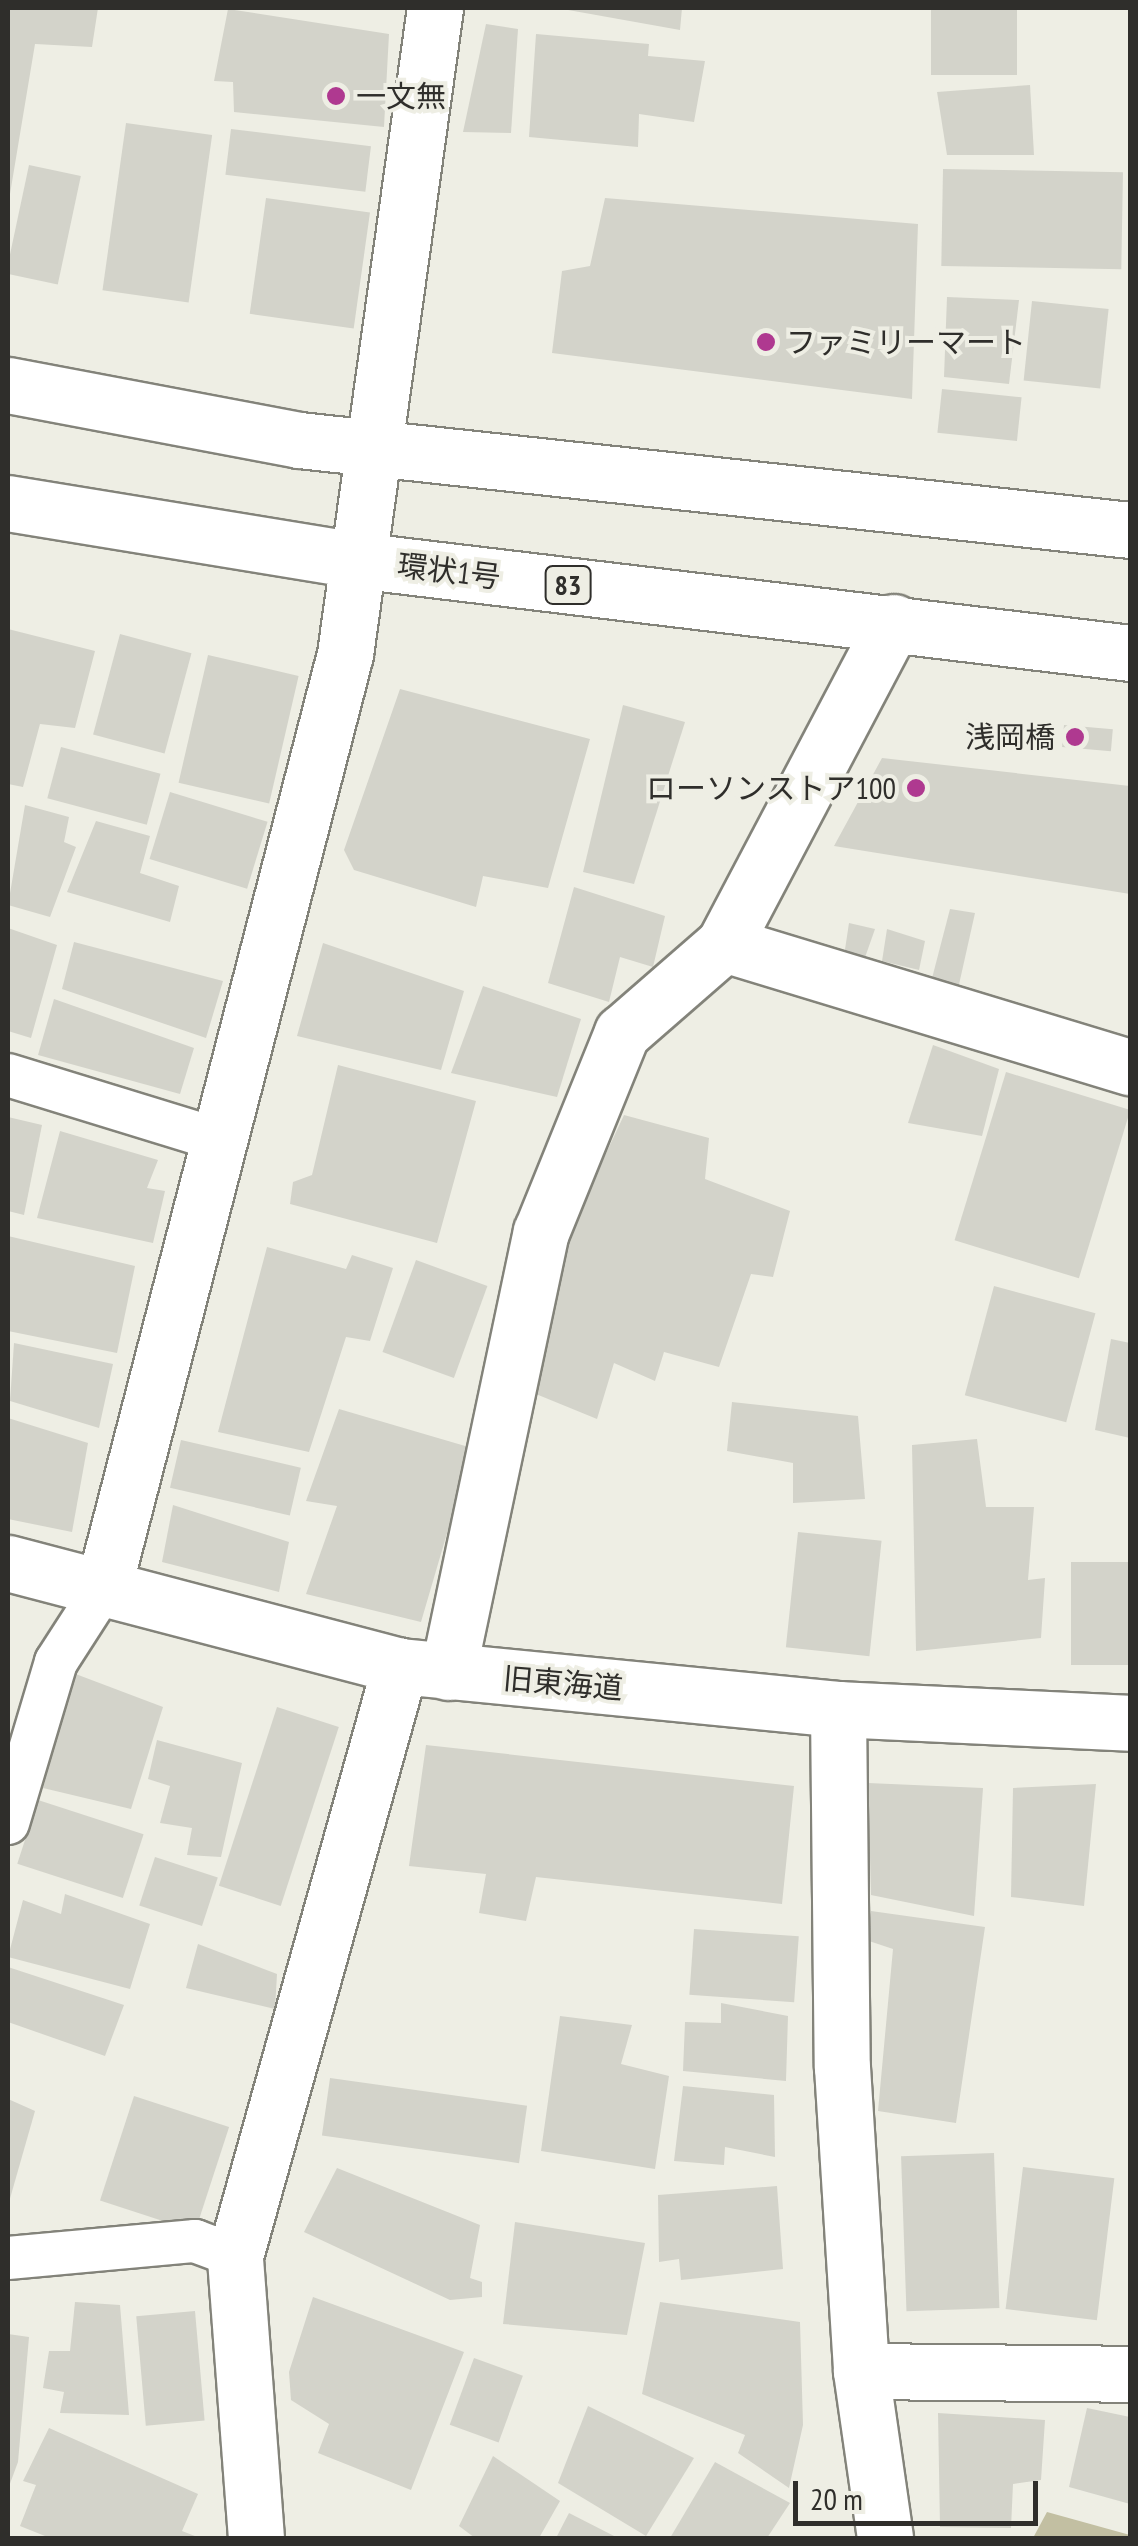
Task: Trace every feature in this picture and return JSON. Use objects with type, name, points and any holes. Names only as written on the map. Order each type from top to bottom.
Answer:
[{"type":"street","points":[[104,1589],[345,654],[436,8]]},
{"type":"street","points":[[8,386],[374,448],[1130,530]]},
{"type":"street","name":"環状1号","points":[[8,503],[356,560],[1130,653]]},
{"type":"street","points":[[256,2538],[236,2256],[424,1669],[540,1232],[622,1033],[724,944],[894,622]]},
{"type":"street","points":[[724,944],[1130,1067]]},
{"type":"street","name":"旧東海道","points":[[8,1563],[424,1669],[838,1709],[1130,1723]]},
{"type":"street","points":[[838,1709],[842,2067],[861,2371],[885,2538]]},
{"type":"street","points":[[861,2371],[1130,2374]]},
{"type":"lane","points":[[8,1075],[219,1140]]},
{"type":"lane","points":[[8,1823],[56,1662],[104,1589]]},
{"type":"lane","points":[[8,2258],[195,2241],[236,2256]]},
{"type":"shaded area","points":[[1047,2512],[1130,2535],[1130,2538],[1033,2538]]},
{"type":"building","points":[[8,8],[98,8],[92,47],[35,44],[10,194]]},
{"type":"building","points":[[557,8],[682,8],[680,30]]},
{"type":"building","points":[[931,8],[1017,8],[1017,75],[931,75]]},
{"type":"building","points":[[228,9],[389,34],[384,127],[234,112],[233,82],[214,81]]},
{"type":"building","points":[[486,24],[518,29],[511,133],[463,132]]},
{"type":"building","points":[[536,34],[649,44],[648,56],[705,61],[694,122],[639,114],[638,147],[529,137]]},
{"type":"building","points":[[1030,85],[1034,155],[947,155],[937,92]]},
{"type":"building","points":[[126,123],[212,135],[189,302],[102,290]]},
{"type":"building","points":[[231,129],[371,146],[365,192],[225,175]]},
{"type":"building","points":[[29,165],[81,176],[58,285],[8,274]]},
{"type":"building","points":[[943,169],[1123,172],[1121,269],[941,266]]},
{"type":"building","points":[[266,198],[370,213],[354,328],[250,314]]},
{"type":"building","points":[[605,198],[918,224],[912,399],[552,353],[562,271],[590,266]]},
{"type":"building","points":[[947,297],[1019,300],[1009,384],[944,377]]},
{"type":"building","points":[[1032,301],[1109,309],[1100,389],[1024,381]]},
{"type":"building","points":[[942,389],[1022,397],[1017,441],[937,433]]},
{"type":"building","points":[[8,629],[95,651],[75,728],[40,724],[23,787],[8,784]]},
{"type":"building","points":[[120,634],[191,653],[165,754],[93,734]]},
{"type":"building","points":[[208,655],[299,676],[269,804],[179,783]]},
{"type":"building","points":[[400,689],[590,739],[548,888],[483,876],[476,907],[354,870],[344,850]]},
{"type":"building","points":[[623,705],[685,722],[634,884],[583,872]]},
{"type":"building","points":[[1064,725],[1113,729],[1111,751],[1062,747]]},
{"type":"building","points":[[61,747],[160,774],[147,825],[47,798]]},
{"type":"building","points":[[882,758],[1130,786],[1130,894],[834,846]]},
{"type":"building","points":[[170,792],[268,822],[247,889],[150,859]]},
{"type":"building","points":[[25,805],[69,817],[64,842],[76,847],[50,917],[8,905]]},
{"type":"building","points":[[96,821],[150,836],[140,873],[179,886],[170,922],[67,892]]},
{"type":"building","points":[[574,887],[665,916],[653,967],[620,957],[609,1002],[548,983]]},
{"type":"building","points":[[950,909],[975,913],[958,989],[930,986]]},
{"type":"building","points":[[849,923],[875,929],[862,966],[844,956]]},
{"type":"building","points":[[8,928],[57,945],[31,1038],[8,1031]]},
{"type":"building","points":[[887,929],[925,941],[919,970],[882,961]]},
{"type":"building","points":[[74,942],[223,981],[206,1038],[62,989]]},
{"type":"building","points":[[323,943],[464,991],[441,1070],[297,1036]]},
{"type":"building","points":[[483,986],[581,1019],[557,1097],[451,1073]]},
{"type":"building","points":[[54,999],[194,1048],[180,1094],[38,1055]]},
{"type":"building","points":[[933,1045],[999,1069],[982,1136],[908,1123]]},
{"type":"building","points":[[338,1065],[476,1101],[437,1243],[290,1204],[293,1182],[312,1175]]},
{"type":"building","points":[[1006,1072],[1130,1110],[1079,1278],[955,1240]]},
{"type":"building","points":[[624,1115],[709,1138],[705,1179],[790,1211],[773,1277],[751,1274],[719,1367],[664,1352],[655,1381],[614,1363],[597,1419],[531,1392],[566,1239]]},
{"type":"building","points":[[8,1117],[42,1125],[24,1215],[8,1211]]},
{"type":"building","points":[[60,1131],[158,1160],[147,1188],[165,1191],[153,1243],[37,1218]]},
{"type":"building","points":[[8,1236],[135,1266],[117,1353],[8,1331]]},
{"type":"building","points":[[267,1247],[346,1269],[352,1255],[393,1268],[370,1341],[346,1337],[309,1452],[218,1432]]},
{"type":"building","points":[[416,1260],[487,1286],[454,1378],[382,1352]]},
{"type":"building","points":[[994,1286],[1095,1313],[1066,1422],[965,1395]]},
{"type":"building","points":[[1111,1339],[1130,1343],[1130,1438],[1095,1430]]},
{"type":"building","points":[[14,1343],[113,1364],[99,1428],[10,1401]]},
{"type":"building","points":[[732,1402],[858,1416],[865,1499],[793,1503],[793,1463],[727,1451]]},
{"type":"building","points":[[339,1409],[472,1448],[421,1622],[306,1594],[337,1506],[306,1501]]},
{"type":"building","points":[[8,1418],[88,1443],[72,1532],[8,1519]]},
{"type":"building","points":[[977,1439],[986,1507],[1034,1507],[1028,1580],[1045,1578],[1041,1638],[916,1651],[912,1445]]},
{"type":"building","points":[[181,1440],[301,1468],[290,1515],[170,1488]]},
{"type":"building","points":[[173,1505],[289,1542],[279,1592],[162,1562]]},
{"type":"building","points":[[798,1532],[882,1541],[869,1656],[786,1647]]},
{"type":"building","points":[[1071,1562],[1130,1562],[1130,1665],[1071,1665]]},
{"type":"building","points":[[73,1673],[163,1707],[131,1809],[43,1788]]},
{"type":"building","points":[[277,1707],[339,1727],[281,1906],[219,1886]]},
{"type":"building","points":[[157,1740],[242,1763],[221,1857],[187,1855],[192,1828],[160,1823],[170,1786],[148,1779]]},
{"type":"building","points":[[426,1745],[794,1786],[782,1904],[536,1877],[526,1921],[479,1913],[486,1874],[409,1866]]},
{"type":"building","points":[[868,1783],[983,1788],[974,1916],[871,1895]]},
{"type":"building","points":[[1096,1784],[1084,1906],[1011,1897],[1013,1788]]},
{"type":"building","points":[[38,1800],[144,1834],[123,1898],[17,1864]]},
{"type":"building","points":[[155,1857],[218,1877],[202,1926],[139,1906]]},
{"type":"building","points":[[65,1894],[150,1924],[130,1989],[8,1957],[23,1900],[61,1914]]},
{"type":"building","points":[[871,1911],[985,1927],[956,2123],[878,2111],[893,1949],[866,1940]]},
{"type":"building","points":[[694,1929],[799,1936],[794,2002],[689,1995]]},
{"type":"building","points":[[198,1944],[277,1974],[275,2009],[186,1988]]},
{"type":"building","points":[[8,1967],[124,2005],[105,2056],[8,2022]]},
{"type":"building","points":[[721,2003],[788,2016],[786,2081],[683,2071],[685,2022],[721,2023]]},
{"type":"building","points":[[560,2016],[632,2025],[621,2064],[669,2076],[655,2169],[541,2151]]},
{"type":"building","points":[[330,2078],[527,2106],[519,2163],[322,2135]]},
{"type":"building","points":[[683,2086],[774,2095],[775,2157],[725,2147],[724,2165],[674,2161]]},
{"type":"building","points":[[134,2096],[229,2127],[195,2232],[100,2201]]},
{"type":"building","points":[[8,2099],[35,2111],[9,2202],[8,2202]]},
{"type":"building","points":[[994,2153],[999,2308],[906,2311],[901,2156]]},
{"type":"building","points":[[1023,2167],[1114,2178],[1097,2320],[1006,2309]]},
{"type":"building","points":[[337,2168],[480,2225],[470,2278],[482,2282],[482,2297],[450,2300],[304,2232]]},
{"type":"building","points":[[777,2186],[783,2269],[681,2280],[679,2259],[659,2262],[658,2195]]},
{"type":"building","points":[[515,2222],[645,2243],[627,2335],[503,2324]]},
{"type":"building","points":[[313,2297],[464,2352],[411,2490],[318,2453],[329,2424],[291,2400],[289,2372]]},
{"type":"building","points":[[75,2302],[120,2305],[129,2415],[60,2413],[64,2392],[43,2388],[49,2351],[70,2351]]},
{"type":"building","points":[[660,2302],[800,2322],[803,2425],[789,2488],[738,2453],[745,2435],[642,2394]]},
{"type":"building","points":[[195,2311],[205,2421],[146,2426],[136,2316]]},
{"type":"building","points":[[8,2334],[29,2337],[18,2462],[8,2489]]},
{"type":"building","points":[[474,2358],[523,2376],[499,2443],[450,2425]]},
{"type":"building","points":[[588,2406],[694,2458],[646,2536],[558,2483]]},
{"type":"building","points":[[1087,2408],[1130,2417],[1130,2504],[1069,2487]]},
{"type":"building","points":[[938,2413],[1045,2420],[1041,2480],[1013,2484],[1011,2528],[940,2527]]},
{"type":"building","points":[[49,2428],[198,2494],[182,2531],[200,2538],[50,2538],[20,2526],[36,2485],[23,2481]]},
{"type":"building","points":[[493,2456],[560,2501],[539,2538],[475,2538],[459,2526]]},
{"type":"building","points":[[715,2462],[790,2503],[767,2538],[670,2538]]},
{"type":"building","points":[[569,2513],[618,2538],[556,2538]]},
{"type":"place","name":"一文無","points":[[336,96]]},
{"type":"place","name":"ファミリーマート","points":[[766,342]]},
{"type":"place","name":"浅岡橋","points":[[1075,737]]},
{"type":"place","name":"ローソンストア100","points":[[916,788]]}]
